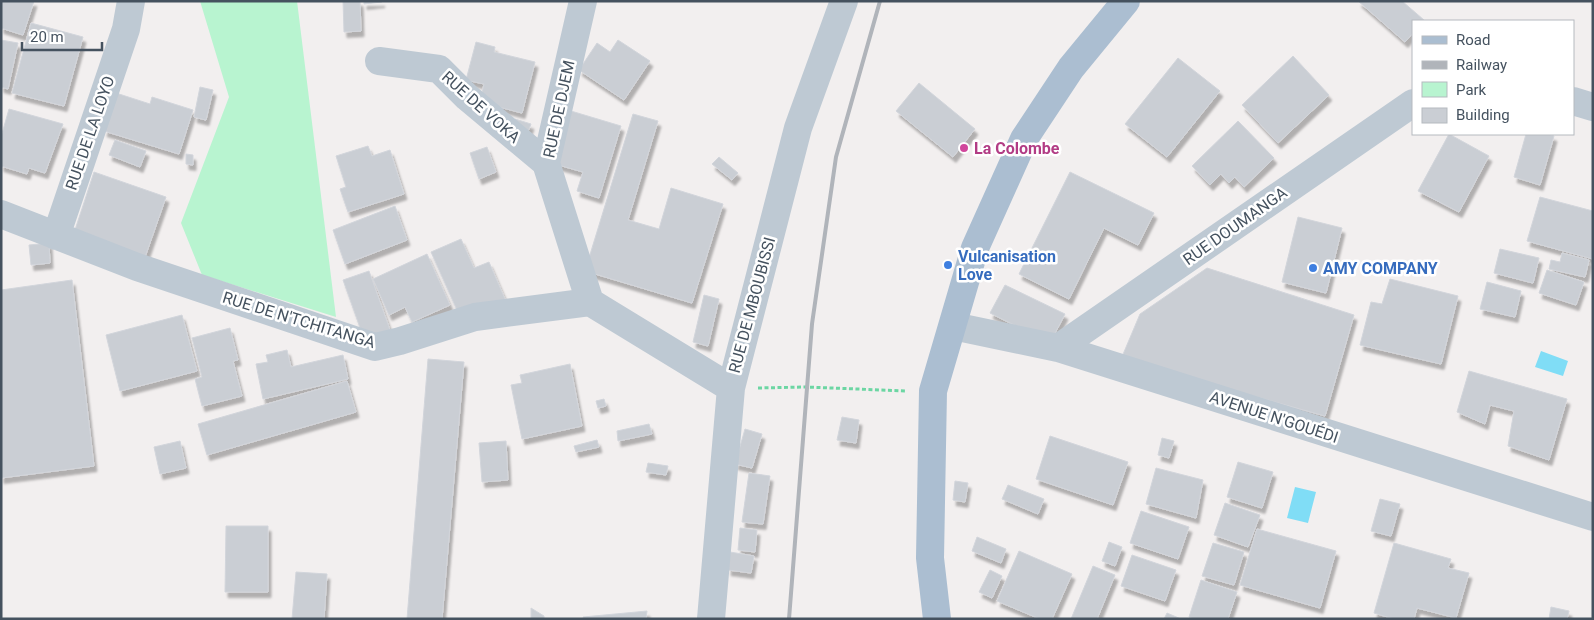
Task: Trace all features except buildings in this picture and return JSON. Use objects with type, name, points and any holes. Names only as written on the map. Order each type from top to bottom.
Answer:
[{"type":"main road","points":[[938,619],[930,558],[933,392],[975,248],[1024,139],[1071,68],[1126,1]]},
{"type":"street","name":"RUE DE LA LOYO","points":[[56,236],[126,29],[131,1]]},
{"type":"street","name":"RUE DE DJEM","points":[[582,1],[546,163],[590,302]]},
{"type":"street","name":"RUE DE MBOUBISSI","points":[[711,619],[731,388],[798,128],[844,1]]},
{"type":"street","name":"RUE DE VOKA","points":[[380,61],[439,69],[467,98],[546,163]]},
{"type":"street","points":[[1574,101],[1593,107]]},
{"type":"street","name":"RUE DOUMANGA","points":[[1058,348],[1412,104]]},
{"type":"street","name":"RUE DE N'TCHITANGA","points":[[1,214],[137,267],[375,347],[474,318],[590,302]]},
{"type":"street","points":[[590,302],[731,388]]},
{"type":"street","name":"AVENUE N'GOUÉDI","points":[[953,326],[1058,348],[1593,517]]},
{"type":"path","points":[[731,388],[806,387],[933,392]]},
{"type":"green space","points":[[200,1],[297,1],[336,317],[202,275],[181,223],[229,97]]},
{"type":"water","points":[[1541,351],[1568,361],[1563,376],[1535,367]]},
{"type":"water","points":[[1295,487],[1316,492],[1308,523],[1287,518]]},
{"type":"railway","points":[[789,619],[812,324],[836,157],[880,1]]},
{"type":"place","name":"La Colombe","points":[[964,148]]},
{"type":"place","name":"Vulcanisation Love","points":[[948,265]]},
{"type":"place","name":"AMY COMPANY","points":[[1313,268]]}]
